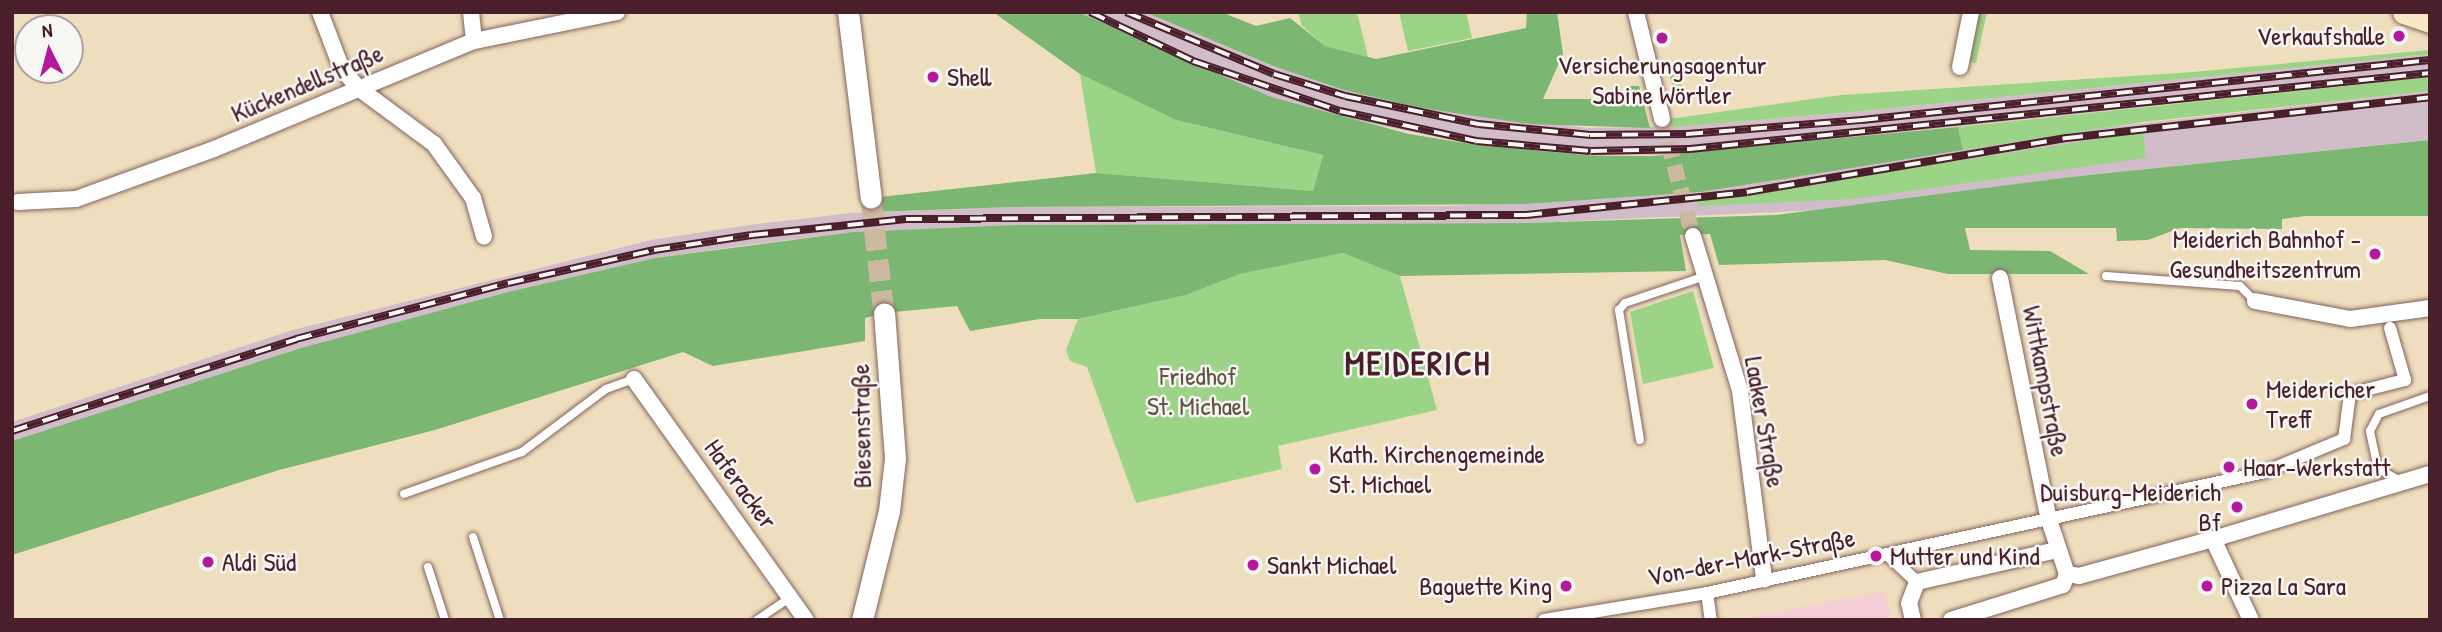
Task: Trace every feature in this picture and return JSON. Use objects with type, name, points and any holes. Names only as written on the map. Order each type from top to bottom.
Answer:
[{"type":"main road","points":[[2404,12],[2430,21]]},
{"type":"street","points":[[320,12],[341,67],[358,87],[434,144],[473,198],[484,236]]},
{"type":"street","points":[[471,12],[474,41]]},
{"type":"street","name":"Kückendellstraße","points":[[18,202],[76,199],[214,149],[474,41],[617,12]]},
{"type":"street","points":[[848,12],[871,198]]},
{"type":"street","points":[[1636,12],[1662,119]]},
{"type":"street","points":[[1960,67],[1971,12]]},
{"type":"street","name":"Laaker Straße","points":[[1693,236],[1740,391],[1764,579]]},
{"type":"street","name":"Wittkampstraße","points":[[2000,278],[2049,520],[2067,574]]},
{"type":"street","points":[[2255,301],[2350,319],[2389,323],[2430,308]]},
{"type":"street","name":"Biesenstraße","points":[[862,620],[889,511],[895,458],[884,313]]},
{"type":"street","name":"Von-der-Mark-Straße","points":[[1544,620],[1707,593],[2265,472],[2344,439],[2350,394],[2404,380],[2389,323]]},
{"type":"street","name":"Haferacker","points":[[634,379],[806,620]]},
{"type":"street","points":[[1951,620],[2063,585],[2067,574],[2079,576],[2213,539],[2324,500],[2430,474]]},
{"type":"street","points":[[2213,539],[2250,620]]},
{"type":"street","points":[[1917,582],[2057,550]]},
{"type":"street","points":[[1888,555],[1917,582]]},
{"type":"street","points":[[1913,620],[1909,603],[1917,582]]},
{"type":"street","points":[[1707,593],[1711,620]]},
{"type":"lane","points":[[1640,440],[1619,310],[1625,303],[1705,276]]},
{"type":"lane","points":[[2106,276],[2240,286],[2255,301]]},
{"type":"lane","points":[[404,494],[522,452],[607,390],[634,379]]},
{"type":"lane","points":[[2406,481],[2378,469],[2370,431],[2379,414],[2430,396]]},
{"type":"lane","points":[[473,537],[500,620]]},
{"type":"lane","points":[[428,568],[445,620]]},
{"type":"lane","points":[[757,620],[791,597]]},
{"type":"shaded area","points":[[1078,12],[1145,12],[1273,66],[1344,90],[1415,107],[1588,128],[1689,126],[1862,111],[2430,54],[2430,77],[1694,154],[1596,156],[1477,145],[1342,118],[1270,97],[1193,66]]},
{"type":"shaded area","points":[[2430,91],[2430,140],[2070,177],[1848,209],[1527,223],[1013,225],[853,232],[655,258],[512,291],[301,348],[12,441],[12,422],[293,330],[651,240],[749,225],[851,213],[1012,207],[1450,206],[1701,192],[2066,132]]},
{"type":"shaded area","points":[[1884,591],[1892,620],[1735,620],[1848,598]]},
{"type":"green space","points":[[993,12],[1078,12],[1271,97],[1409,134],[1477,145],[1596,156],[1652,156],[1958,127],[1963,150],[1701,192],[1525,204],[1013,207],[873,212],[871,198],[1096,173],[1313,191],[1323,155],[1176,120],[1080,74]]},
{"type":"green space","points":[[1145,12],[1221,12],[1256,26],[1290,18],[1325,46],[1376,59],[1526,28],[1527,12],[1557,12],[1563,54],[1543,99],[1627,99],[1628,86],[1639,86],[1650,128],[1530,124],[1415,107],[1344,90],[1273,66]]},
{"type":"green space","points":[[1298,12],[1357,12],[1368,57],[1325,46],[1302,26]]},
{"type":"green space","points":[[1399,12],[1466,12],[1472,38],[1408,51]]},
{"type":"green space","points":[[1980,12],[1987,12],[1976,63],[1969,62]]},
{"type":"green space","points":[[2430,50],[2430,54],[1862,111],[1656,128],[1654,121],[1841,95],[2193,72]]},
{"type":"green space","points":[[1678,72],[1686,100],[1677,102],[1669,74]]},
{"type":"green space","points":[[1080,74],[1176,120],[1323,155],[1313,191],[1096,173]]},
{"type":"green space","points":[[2430,77],[2430,91],[2143,122],[1963,150],[1958,127]]},
{"type":"green space","points":[[2143,132],[2146,158],[1853,199],[1698,206],[1698,201]]},
{"type":"green space","points":[[2430,140],[2430,216],[2305,216],[2282,219],[2282,229],[2180,228],[2148,240],[2117,241],[2116,228],[1965,228],[1970,250],[2050,251],[2089,274],[1948,274],[1885,260],[1719,265],[1710,234],[1680,235],[1686,271],[1400,276],[1343,253],[1240,274],[1186,295],[1078,319],[1040,319],[970,331],[957,306],[884,313],[865,318],[865,341],[713,366],[683,352],[435,430],[279,470],[12,555],[12,441],[301,348],[512,291],[655,258],[853,232],[1013,225],[1527,223],[1776,215],[2070,177]]},
{"type":"green space","name":"Friedhof St. Michael","points":[[1343,253],[1400,276],[1437,410],[1278,446],[1282,469],[1136,503],[1087,367],[1070,361],[1066,350],[1078,319],[1186,295],[1240,274]]},
{"type":"green space","points":[[1693,291],[1714,368],[1643,384],[1630,312]]},
{"type":"tunnel","points":[[1662,119],[1693,236]]},
{"type":"tunnel","points":[[871,198],[884,313]]},
{"type":"railway","points":[[1090,12],[1193,61],[1340,111],[1476,141],[1591,151],[1690,149],[2430,73]]},
{"type":"railway","points":[[1126,12],[1274,74],[1345,96],[1478,124],[1590,135],[1687,134],[1862,120],[2430,60]]},
{"type":"railway","points":[[12,431],[296,339],[508,283],[654,250],[752,235],[906,219],[1526,215],[1747,192],[2067,138],[2430,97]]},
{"type":"place","name":"Verkaufshalle","points":[[2399,36]]},
{"type":"place","name":"Versicherungsagentur Sabine Wörtler","points":[[1662,38]]},
{"type":"place","name":"Shell","points":[[933,77]]},
{"type":"place","name":"Meiderich Bahnhof - Gesundheitszentrum","points":[[2375,254]]},
{"type":"place","name":"Meidericher Treff","points":[[2252,404]]},
{"type":"place","name":"Haar-Werkstatt","points":[[2229,467]]},
{"type":"place","name":"Kath. Kirchengemeinde St. Michael","points":[[1315,469]]},
{"type":"place","name":"Duisburg-Meiderich Bf","points":[[2237,507]]},
{"type":"place","name":"Mutter und Kind","points":[[1876,556]]},
{"type":"place","name":"Aldi Süd","points":[[208,562]]},
{"type":"place","name":"Sankt Michael","points":[[1253,565]]},
{"type":"place","name":"Baguette King","points":[[1566,586]]},
{"type":"place","name":"Pizza La Sara","points":[[2207,586]]},
{"type":"district","name":"MEIDERICH","points":[[1418,364]]}]
